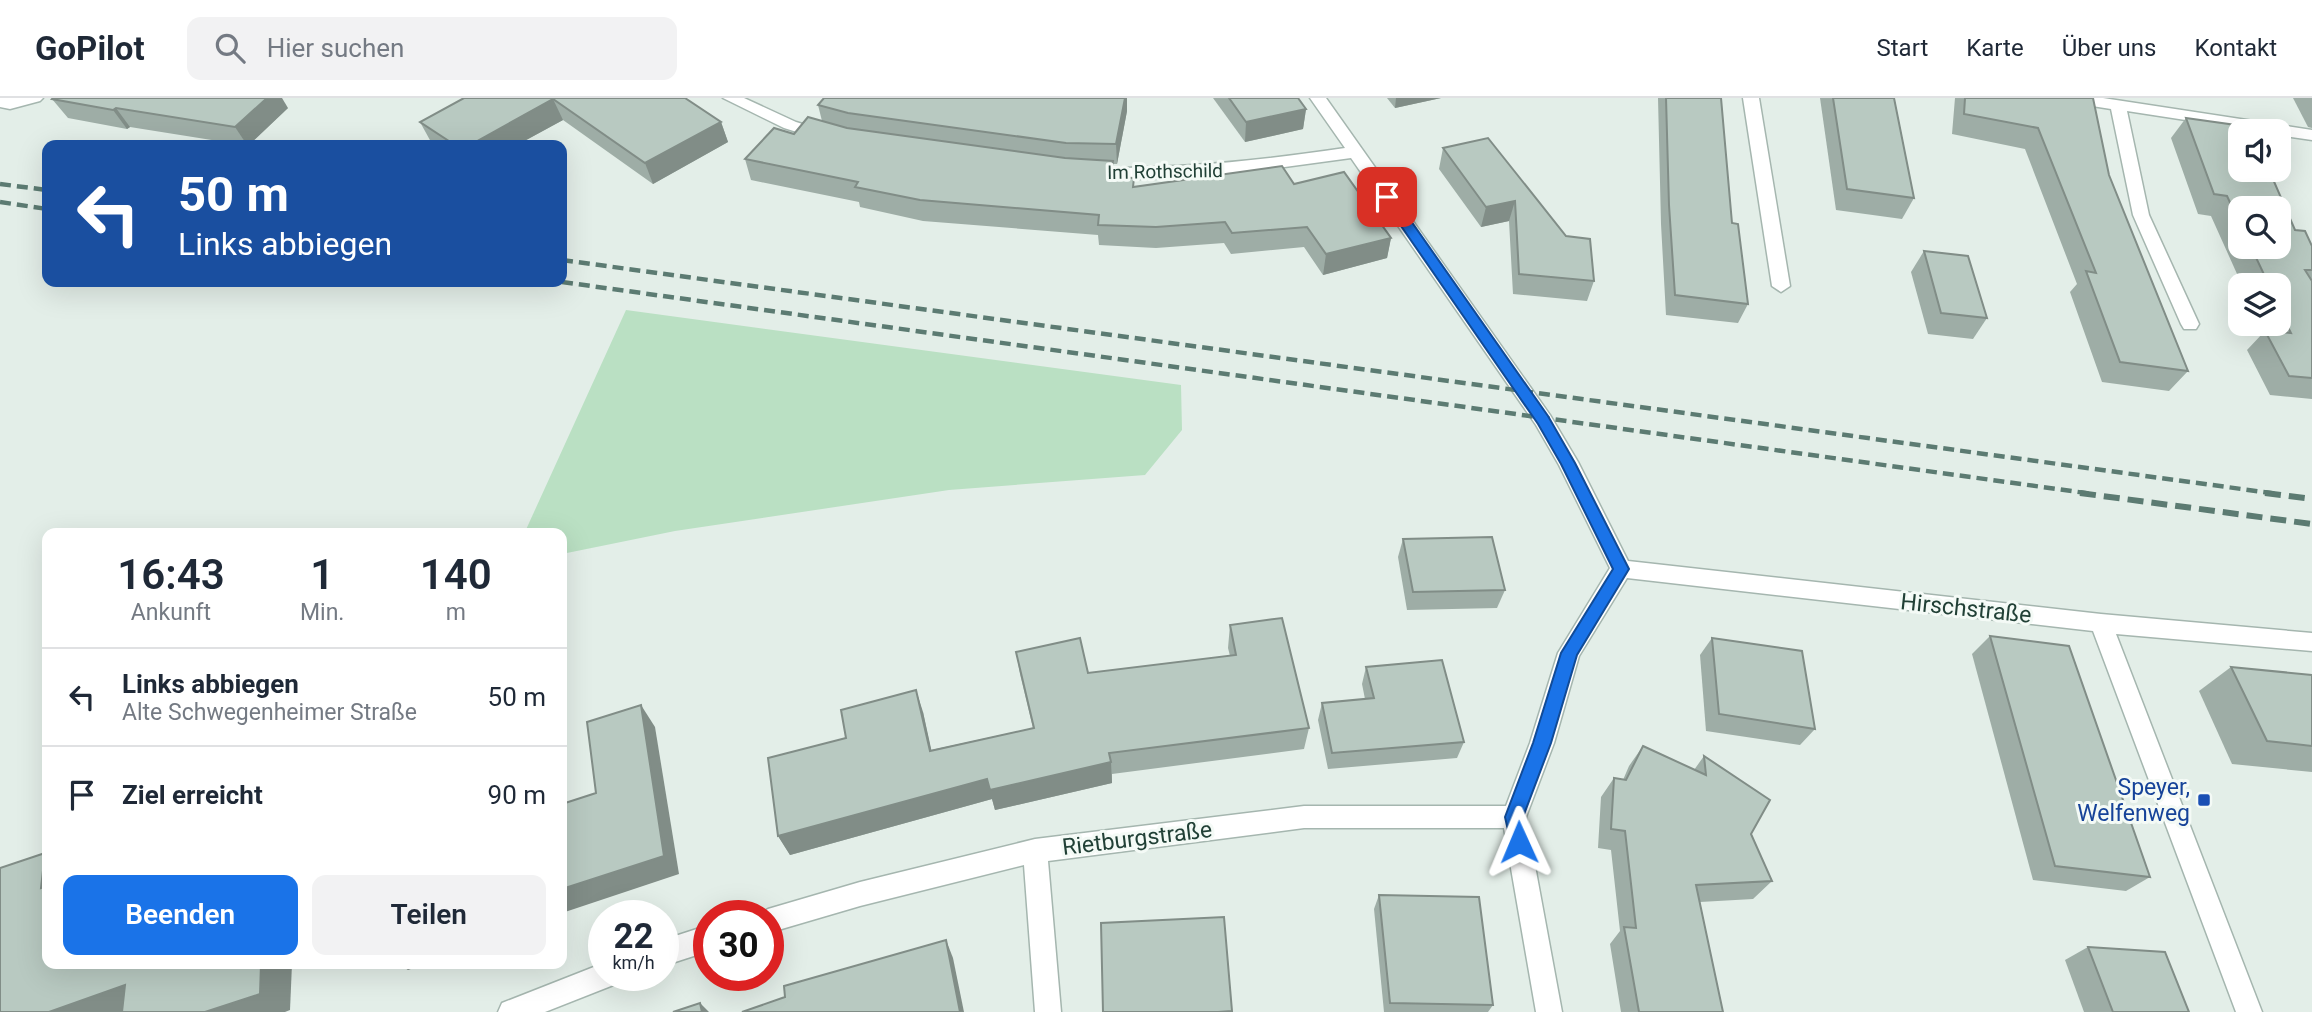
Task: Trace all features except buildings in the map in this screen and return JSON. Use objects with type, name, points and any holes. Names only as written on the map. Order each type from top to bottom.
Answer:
[{"type":"street","points":[[0,102],[10,104],[35,98]]},
{"type":"street","points":[[732,98],[790,125],[846,142]]},
{"type":"street","points":[[1318,98],[1543,420],[1568,463],[1621,569],[1569,653],[1542,743],[1514,817],[1549,1012]]},
{"type":"street","points":[[1751,98],[1781,286]]},
{"type":"street","points":[[2073,98],[2312,135]]},
{"type":"street","points":[[2118,106],[2141,215],[2190,324]]},
{"type":"street","name":"Im Rothschild","points":[[1066,171],[1150,174],[1234,169],[1356,152]]},
{"type":"street","name":"Hirschstraße","points":[[1621,569],[2101,623],[2312,642]]},
{"type":"street","points":[[2101,623],[2249,1012]]},
{"type":"street","name":"Rietburgstraße","points":[[784,916],[860,894],[1035,851],[1304,817],[1514,817]]},
{"type":"street","points":[[1035,851],[1048,1012]]},
{"type":"street","points":[[511,1012],[588,982]]},
{"type":"green space","points":[[626,310],[1181,385],[1182,430],[1145,475],[949,490],[675,531],[567,553],[567,528],[527,528]]},
{"type":"railway","points":[[0,184],[42,189]]},
{"type":"railway","points":[[0,202],[42,208]]},
{"type":"railway","points":[[567,261],[2278,494]]},
{"type":"railway","points":[[567,283],[2093,494]]},
{"type":"railway","points":[[2080,493],[2312,524]]},
{"type":"railway","points":[[2265,493],[2312,499]]},
{"type":"place","name":"Speyer, Welfenweg","points":[[2204,800]]},
{"type":"route","points":[[1387,197],[1543,420],[1568,463],[1621,569],[1569,653],[1542,743],[1514,817],[1519,842]]}]
